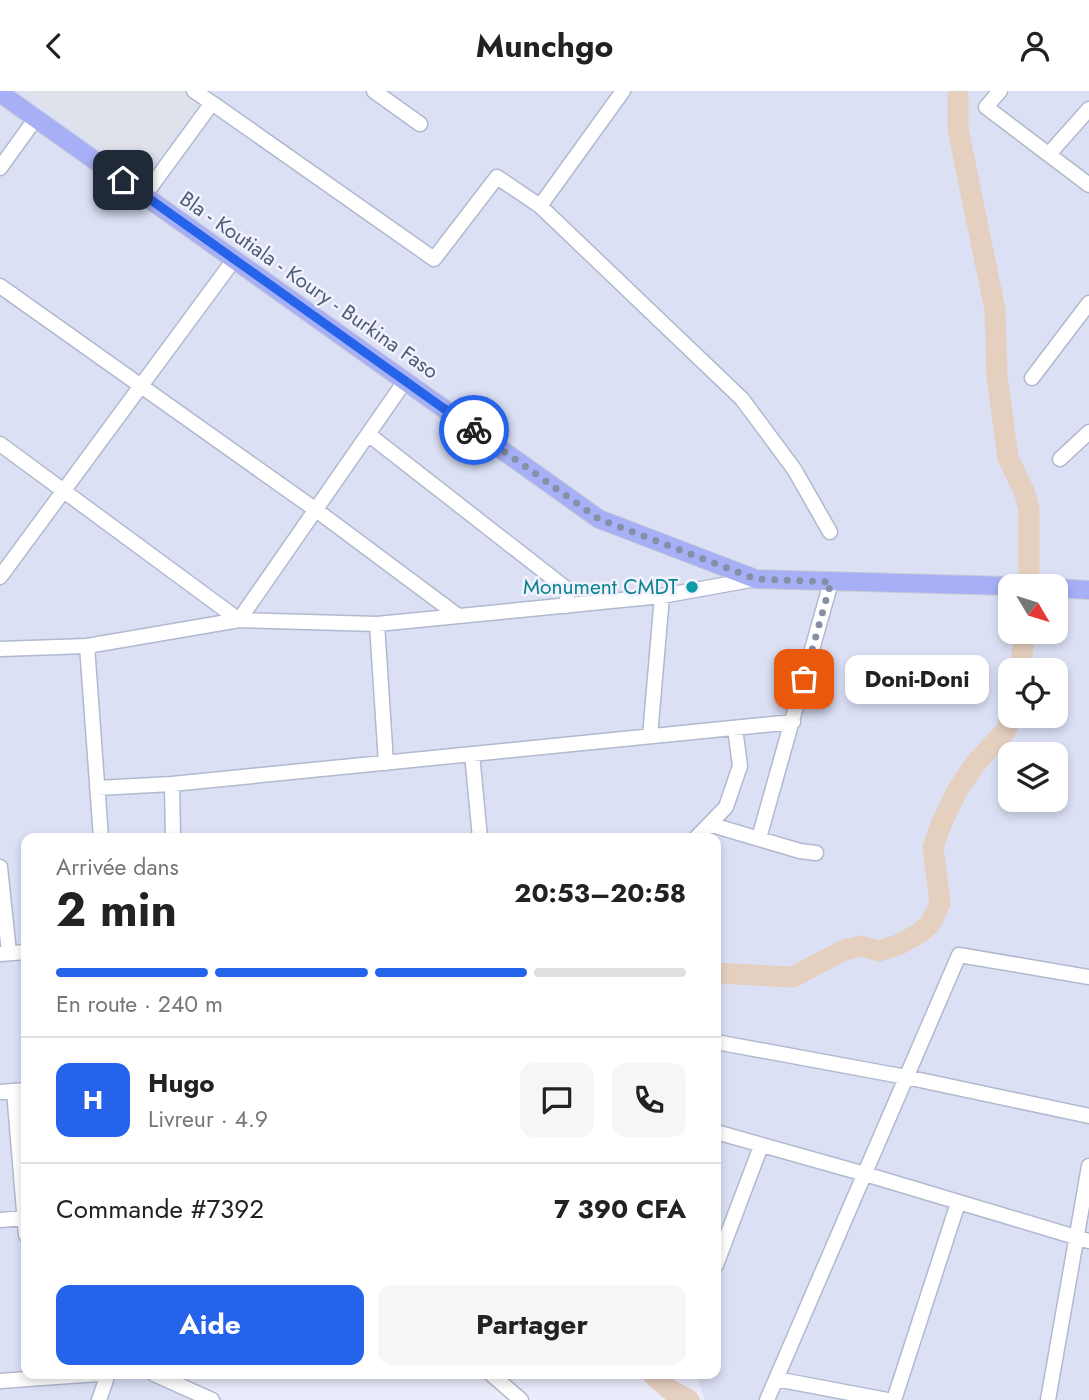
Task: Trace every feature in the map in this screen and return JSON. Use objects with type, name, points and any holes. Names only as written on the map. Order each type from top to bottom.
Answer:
[{"type":"main road","name":"Bla - Koutiala - Koury - Burkina Faso","points":[[0,93],[599,519],[756,579],[998,586]]},
{"type":"main road","points":[[1068,589],[1089,590]]},
{"type":"street","points":[[194,91],[434,259],[497,177],[540,206],[742,399],[794,469],[830,533]]},
{"type":"street","points":[[374,91],[420,124]]},
{"type":"street","points":[[540,206],[623,91]]},
{"type":"street","points":[[1000,91],[986,107],[1089,185]]},
{"type":"street","points":[[144,195],[212,103]]},
{"type":"street","points":[[1049,154],[1089,110]]},
{"type":"street","points":[[0,168],[36,118]]},
{"type":"street","points":[[0,577],[233,261]]},
{"type":"street","points":[[0,286],[316,510],[457,615]]},
{"type":"street","points":[[1032,378],[1089,303]]},
{"type":"street","points":[[239,620],[405,381]]},
{"type":"street","points":[[1060,459],[1089,432]]},
{"type":"street","points":[[368,434],[568,590],[566,605]]},
{"type":"street","points":[[0,444],[239,620]]},
{"type":"street","points":[[0,649],[87,646],[239,620],[377,624],[662,596],[756,579]]},
{"type":"street","points":[[759,838],[831,582]]},
{"type":"street","points":[[650,736],[662,596]]},
{"type":"street","points":[[377,624],[386,763]]},
{"type":"street","points":[[87,646],[101,833]]},
{"type":"street","points":[[97,788],[172,784],[793,722]]},
{"type":"street","points":[[702,833],[726,807],[740,766],[735,728]]},
{"type":"street","points":[[472,754],[480,833]]},
{"type":"street","points":[[172,784],[173,833]]},
{"type":"street","points":[[712,825],[800,851],[816,853]]},
{"type":"street","points":[[0,867],[5,954]]},
{"type":"street","points":[[767,1400],[959,955],[1089,977]]},
{"type":"street","points":[[721,1043],[906,1077],[1089,1116]]},
{"type":"street","points":[[13,1091],[21,1176]]},
{"type":"street","points":[[721,1134],[1083,1239]]},
{"type":"street","points":[[721,1252],[761,1146]]},
{"type":"street","points":[[1048,1400],[1083,1239],[1089,1166]]},
{"type":"street","points":[[894,1400],[958,1203]]},
{"type":"street","points":[[0,1220],[21,1218]]},
{"type":"street","points":[[0,1381],[21,1378]]},
{"type":"street","points":[[99,1400],[106,1379]]},
{"type":"street","points":[[165,1379],[212,1400]]},
{"type":"street","points":[[497,1379],[521,1400]]},
{"type":"street","points":[[776,1379],[815,1394],[887,1400]]},
{"type":"shaded area","points":[[0,91],[1089,91],[1089,1400],[705,1400],[698,1379],[721,1379],[721,833],[21,833],[21,1379],[182,1379],[226,1400],[0,1400]]},
{"type":"shaded area","points":[[22,91],[209,91],[142,178]]},
{"type":"waterway","points":[[958,91],[958,129],[995,310],[997,376],[1008,458],[1024,491],[1029,509],[1029,574]]},
{"type":"waterway","points":[[1022,658],[1023,644]]},
{"type":"waterway","points":[[721,973],[793,977],[844,950],[861,946],[879,951],[898,945],[920,933],[931,923],[940,903],[933,847],[942,822],[958,789],[976,763],[1007,728]]},
{"type":"waterway","points":[[658,1379],[670,1390],[689,1400]]},
{"type":"way so far","points":[[474,430],[599,519],[756,579],[831,582],[804,679]]},
{"type":"place","name":"Monument CMDT","points":[[692,587]]},
{"type":"place","name":"Doni-Doni","points":[[804,679]]},
{"type":"route","points":[[123,180],[233,261],[474,430]]}]
